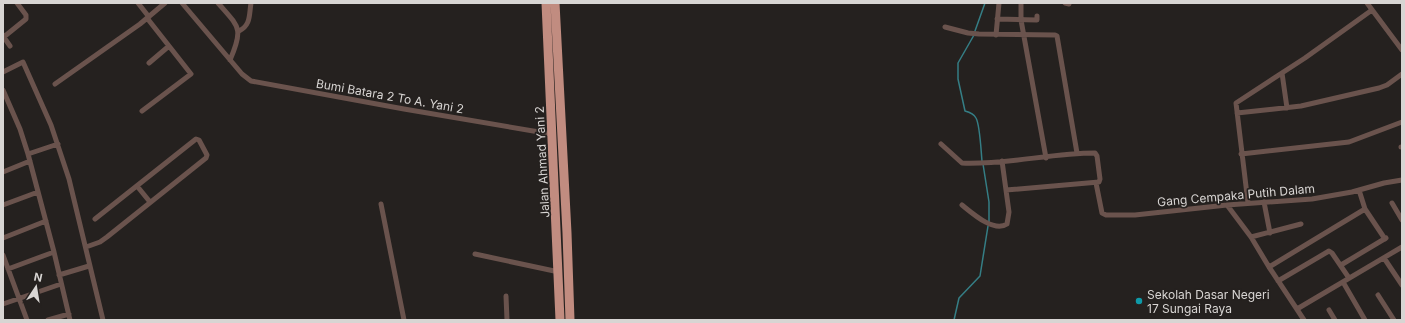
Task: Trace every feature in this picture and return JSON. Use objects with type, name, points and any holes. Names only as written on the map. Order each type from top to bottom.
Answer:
[{"type":"highway","name":"Jalan Ahmad Yani 2","points":[[546,3],[560,320]]},
{"type":"highway","name":"Jalan Ahmad Yani 2","points":[[555,3],[570,320]]},
{"type":"street","points":[[10,46],[3,36],[26,19],[26,15],[17,3]]},
{"type":"street","points":[[138,3],[191,74],[142,110]]},
{"type":"street","points":[[55,84],[148,18],[165,3]]},
{"type":"street","name":"Bumi Batara 2 To A. Yani 2","points":[[182,3],[242,74],[251,81],[551,134]]},
{"type":"street","points":[[218,3],[233,20],[239,31],[232,62]]},
{"type":"street","points":[[239,31],[244,28],[250,17],[251,3]]},
{"type":"street","points":[[996,35],[999,3]]},
{"type":"street","points":[[1021,3],[1021,20],[1046,158]]},
{"type":"street","points":[[1367,3],[1401,47]]},
{"type":"street","points":[[1248,203],[1236,103],[1282,73],[1372,10]]},
{"type":"street","points":[[997,19],[1037,20],[1037,16]]},
{"type":"street","points":[[945,27],[974,33],[996,35],[1057,36],[1077,153]]},
{"type":"street","points":[[149,63],[169,46]]},
{"type":"street","points":[[3,72],[23,62],[46,112],[69,179],[103,320]]},
{"type":"street","points":[[1282,73],[1287,108]]},
{"type":"street","points":[[1237,113],[1287,108],[1383,87],[1402,74]]},
{"type":"street","points":[[3,90],[28,154],[70,320]]},
{"type":"street","points":[[1241,154],[1349,142],[1402,122]]},
{"type":"street","points":[[86,247],[100,242],[206,158],[207,155],[199,140],[196,139],[95,219]]},
{"type":"street","points":[[28,154],[58,144]]},
{"type":"street","points":[[941,144],[962,163],[1046,158],[1077,153],[1095,153],[1097,156],[1100,179],[1099,182],[1006,190]]},
{"type":"street","points":[[3,172],[30,161]]},
{"type":"street","points":[[962,205],[989,224],[1003,226],[1007,224],[1009,212],[1002,161]]},
{"type":"street","name":"Gang Cempaka Putih Dalam","points":[[1096,182],[1102,213],[1106,215],[1150,213],[1248,203],[1312,199],[1402,180]]},
{"type":"street","points":[[137,186],[150,202]]},
{"type":"street","points":[[1341,265],[1385,239],[1365,209],[1359,190]]},
{"type":"street","points":[[3,205],[38,192]]},
{"type":"street","points":[[1264,202],[1270,233]]},
{"type":"street","points":[[1392,203],[1401,217]]},
{"type":"street","points":[[381,204],[404,320]]},
{"type":"street","points":[[1227,205],[1252,237],[1278,281],[1304,320]]},
{"type":"street","points":[[1269,266],[1365,209]]},
{"type":"street","points":[[3,238],[46,221]]},
{"type":"street","points":[[1252,237],[1302,224]]},
{"type":"street","points":[[1297,309],[1402,247]]},
{"type":"street","points":[[1278,281],[1329,251],[1341,265],[1349,278]]},
{"type":"street","points":[[8,269],[54,252]]},
{"type":"street","points":[[475,254],[559,272]]},
{"type":"street","points":[[3,255],[27,320]]},
{"type":"street","points":[[1384,258],[1402,285]]},
{"type":"street","points":[[59,275],[90,266]]},
{"type":"street","points":[[1343,282],[1365,320]]},
{"type":"street","points":[[3,304],[61,284]]},
{"type":"street","points":[[1378,295],[1394,320]]},
{"type":"street","points":[[506,296],[507,320]]},
{"type":"street","points":[[1329,310],[1335,320]]},
{"type":"street","points":[[48,320],[69,314]]},
{"type":"waterway","points":[[975,31],[985,3]]},
{"type":"waterway","points":[[974,35],[958,63],[958,79],[965,111],[974,115],[977,121],[982,161]]},
{"type":"waterway","points":[[983,164],[989,202],[989,222]]},
{"type":"waterway","points":[[954,320],[959,298],[980,276],[988,226]]},
{"type":"place","name":"Sekolah Dasar Negeri 17 Sungai Raya","points":[[1139,301]]}]
